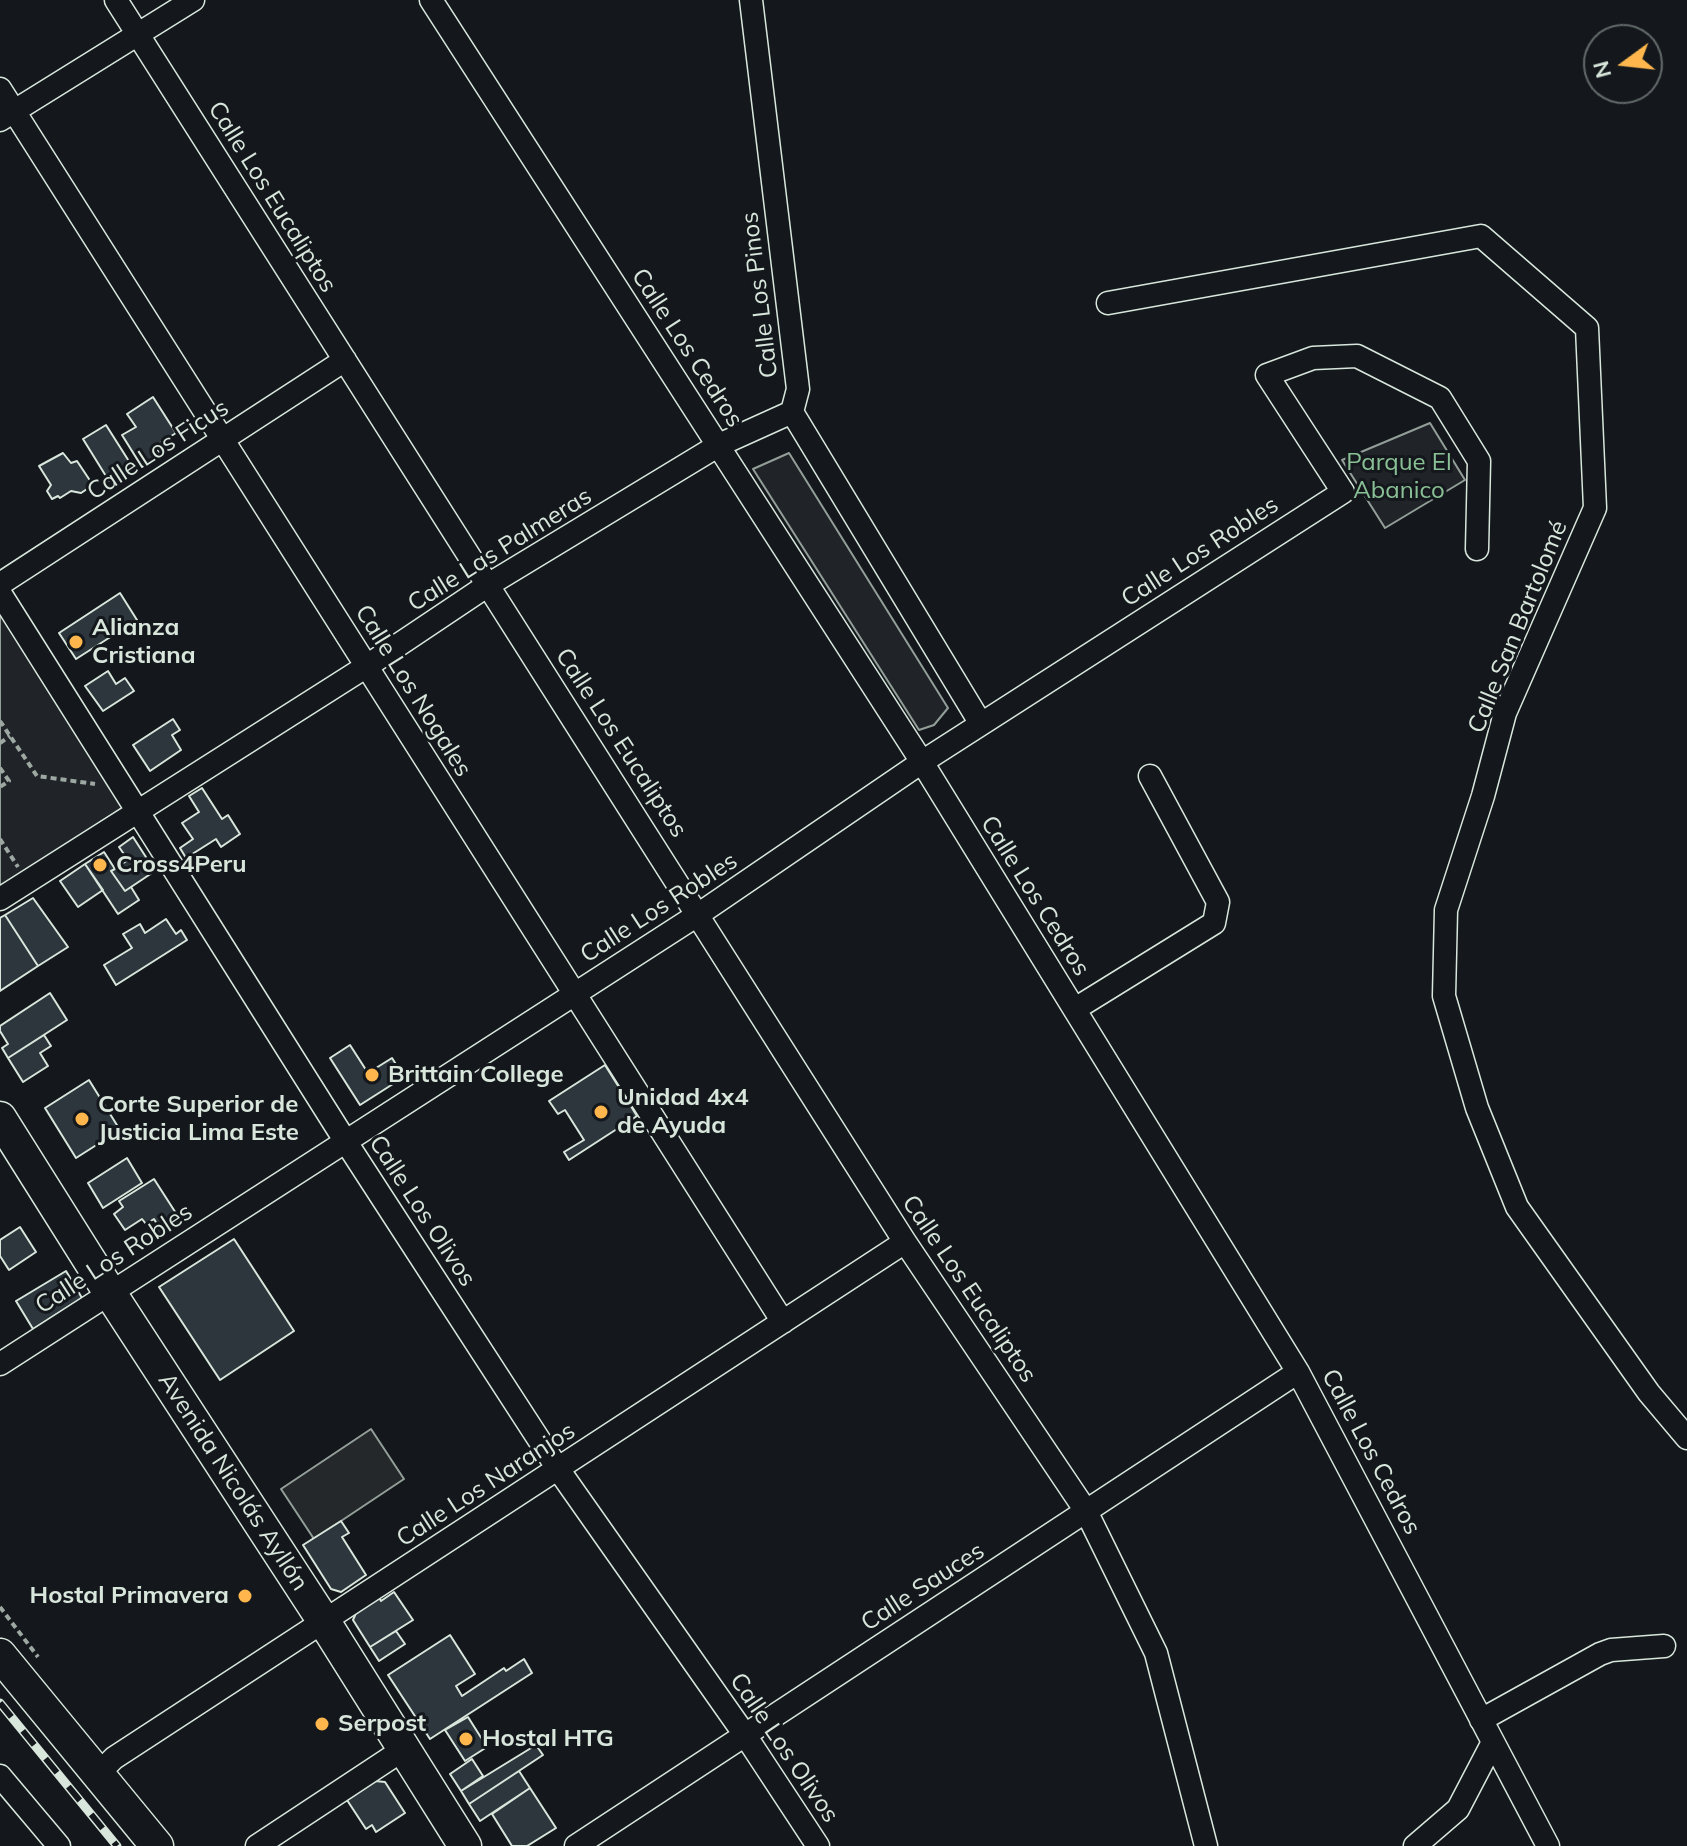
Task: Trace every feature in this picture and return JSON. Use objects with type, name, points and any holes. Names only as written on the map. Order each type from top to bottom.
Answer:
[{"type":"highway","name":"Avenida Nicolás Ayllón","points":[[0,1118],[323,1620],[404,1749],[458,1843]]},
{"type":"highway","points":[[0,1655],[157,1846]]},
{"type":"street","name":"Calle Los Eucaliptos","points":[[116,0],[905,1242],[1086,1511],[1156,1653],[1206,1846]]},
{"type":"street","points":[[7,115],[193,0]]},
{"type":"street","name":"Calle Los Cedros","points":[[431,0],[922,762],[1298,1372],[1430,1617],[1548,1846]]},
{"type":"street","name":"Calle Los Pinos","points":[[751,0],[798,389],[792,412]]},
{"type":"street","name":"Calle Los Nogales","points":[[0,89],[7,115],[222,439],[783,1322]]},
{"type":"street","name":"Calle San Bartolomé","points":[[1108,303],[1481,236],[1587,328],[1595,508],[1505,713],[1483,796],[1446,910],[1444,996],[1477,1108],[1517,1207],[1649,1393],[1687,1438]]},
{"type":"street","name":"Calle Los Robles","points":[[0,1364],[699,914],[922,762],[1343,492],[1267,375],[1313,358],[1357,356],[1440,398],[1479,461],[1477,549]]},
{"type":"street","name":"Calle Los Ficus","points":[[0,584],[345,360]]},
{"type":"street","points":[[792,412],[981,724]]},
{"type":"street","name":"Calle Las Palmeras","points":[[0,899],[367,666],[488,585],[719,445],[792,412]]},
{"type":"street","name":"Calle Los Olivos","points":[[0,593],[346,1142],[558,1469],[745,1735],[818,1846]]},
{"type":"street","points":[[1075,1009],[1214,923],[1218,902],[1150,776]]},
{"type":"street","name":"Calle Los Naranjos","points":[[98,1774],[114,1758],[323,1620],[905,1242]]},
{"type":"street","name":"Calle Sauces","points":[[576,1846],[1298,1372]]},
{"type":"street","points":[[1481,1720],[1587,1659],[1611,1650],[1664,1646]]},
{"type":"street","points":[[1415,1846],[1458,1809],[1493,1742]]},
{"type":"street","points":[[257,1846],[404,1749]]},
{"type":"street","points":[[0,1776],[59,1846]]},
{"type":"path","points":[[0,721],[37,776],[105,785]]},
{"type":"path","points":[[0,743],[10,736]]},
{"type":"path","points":[[0,768],[9,781],[0,787]]},
{"type":"path","points":[[0,839],[19,869]]},
{"type":"green space","name":"Parque El Abanico","points":[[1430,423],[1465,480],[1385,528],[1342,460]]},
{"type":"green space","points":[[789,453],[948,708],[934,725],[919,730],[753,469]]},
{"type":"green space","points":[[0,614],[125,806],[0,888]]},
{"type":"shaded area","points":[[371,1429],[404,1479],[314,1539],[281,1489]]},
{"type":"building","points":[[153,397],[176,433],[155,446],[161,455],[142,467],[122,435],[136,427],[127,414]]},
{"type":"building","points":[[106,425],[132,466],[109,481],[83,439]]},
{"type":"building","points":[[63,453],[71,463],[77,461],[93,485],[81,493],[71,491],[52,499],[47,491],[51,485],[39,466]]},
{"type":"building","points":[[120,593],[137,620],[76,659],[59,633]]},
{"type":"building","points":[[108,671],[116,684],[125,678],[134,691],[103,711],[85,686]]},
{"type":"building","points":[[173,719],[180,730],[172,735],[181,750],[150,771],[133,745]]},
{"type":"building","points":[[202,788],[222,819],[228,815],[240,834],[221,847],[216,839],[186,858],[180,848],[193,839],[182,823],[199,812],[189,796]]},
{"type":"building","points":[[133,837],[155,871],[125,891],[111,871],[128,860],[119,847]]},
{"type":"building","points":[[104,852],[115,869],[111,871],[125,891],[131,887],[139,900],[118,914],[85,864]]},
{"type":"building","points":[[85,864],[103,890],[78,907],[60,881]]},
{"type":"building","points":[[33,898],[68,947],[38,966],[5,915]]},
{"type":"building","points":[[5,915],[38,966],[0,991],[0,918]]},
{"type":"building","points":[[166,919],[176,934],[181,930],[187,940],[116,985],[104,965],[132,948],[123,934],[140,924],[145,933]]},
{"type":"building","points":[[50,993],[67,1020],[8,1058],[2,1048],[8,1044],[0,1026]]},
{"type":"building","points":[[44,1035],[51,1046],[40,1053],[48,1066],[23,1082],[8,1058]]},
{"type":"building","name":"Brittain College","points":[[350,1045],[368,1073],[392,1058],[404,1077],[360,1105],[330,1058]]},
{"type":"building","name":"Unidad 4x4 de Ayuda","points":[[605,1065],[637,1116],[569,1160],[564,1152],[584,1140],[565,1110],[558,1114],[549,1101]]},
{"type":"building","name":"Corte Superior de Justicia Lima Este","points":[[89,1080],[120,1130],[76,1158],[45,1108]]},
{"type":"building","points":[[127,1158],[142,1183],[103,1208],[88,1183]]},
{"type":"building","points":[[154,1179],[181,1221],[154,1238],[149,1232],[158,1226],[154,1219],[146,1224],[142,1219],[125,1230],[114,1214],[123,1207],[119,1201]]},
{"type":"building","points":[[20,1227],[36,1252],[9,1270],[0,1256],[0,1240]]},
{"type":"building","points":[[234,1239],[294,1331],[220,1380],[159,1287]]},
{"type":"building","points":[[66,1271],[82,1298],[33,1329],[16,1301]]},
{"type":"building","points":[[341,1521],[349,1533],[342,1537],[366,1575],[341,1592],[331,1589],[303,1545]]},
{"type":"building","points":[[394,1592],[413,1620],[370,1647],[353,1620],[356,1613],[379,1597],[381,1601]]},
{"type":"building","points":[[396,1631],[405,1644],[379,1661],[370,1647]]},
{"type":"building","points":[[450,1635],[475,1674],[456,1686],[462,1696],[504,1668],[506,1671],[524,1659],[532,1673],[430,1739],[388,1675]]},
{"type":"building","points":[[468,1717],[487,1747],[465,1761],[445,1730]]},
{"type":"building","points":[[536,1745],[543,1755],[469,1804],[461,1791]]},
{"type":"building","points":[[472,1759],[483,1776],[461,1791],[450,1774]]},
{"type":"building","points":[[519,1771],[530,1788],[480,1821],[469,1804]]},
{"type":"building","points":[[375,1781],[385,1782],[405,1813],[376,1832],[372,1825],[366,1829],[347,1800]]},
{"type":"building","points":[[530,1788],[556,1828],[527,1846],[512,1846],[492,1814]]},
{"type":"railway","points":[[0,1703],[117,1846]]},
{"type":"place","name":"Alianza Cristiana","points":[[76,642]]},
{"type":"place","name":"Cross4Peru","points":[[100,865]]},
{"type":"place","name":"Brittain College","points":[[372,1075]]},
{"type":"place","name":"Unidad 4x4 de Ayuda","points":[[601,1112]]},
{"type":"place","name":"Corte Superior de Justicia Lima Este","points":[[82,1119]]},
{"type":"place","name":"Hostal Primavera","points":[[245,1596]]},
{"type":"place","name":"Serpost","points":[[322,1724]]},
{"type":"place","name":"Hostal HTG","points":[[466,1739]]}]
